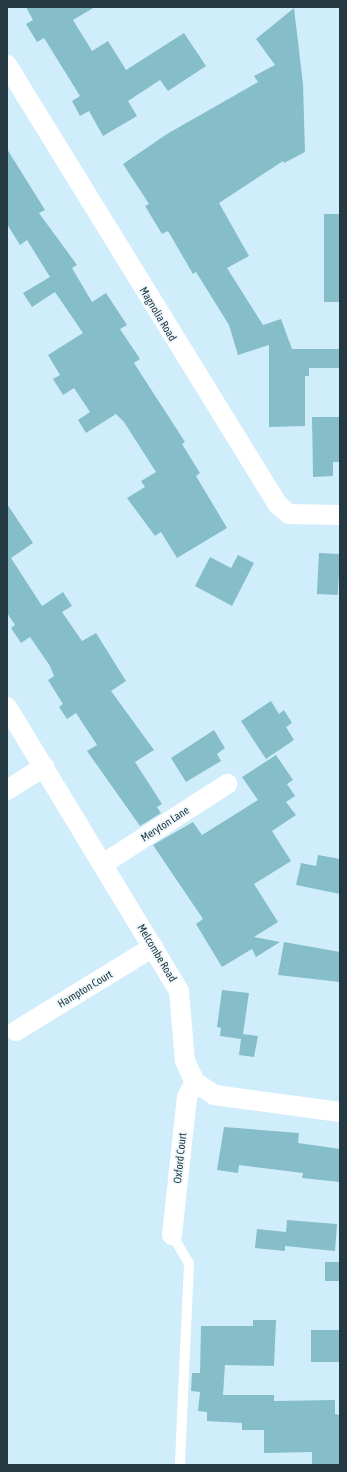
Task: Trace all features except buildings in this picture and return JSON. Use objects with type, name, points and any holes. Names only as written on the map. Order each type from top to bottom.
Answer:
[{"type":"street","name":"Magnolia Road","points":[[7,65],[278,505],[289,514],[340,516]]},
{"type":"street","name":"Melcombe Road","points":[[7,707],[179,991],[186,1061],[195,1082]]},
{"type":"street","points":[[7,790],[44,767]]},
{"type":"street","name":"Meryton Lane","points":[[103,864],[226,784]]},
{"type":"street","name":"Hampton Court","points":[[16,1032],[153,947]]},
{"type":"street","points":[[195,1082],[214,1095],[340,1112]]},
{"type":"street","name":"Oxford Court","points":[[172,1235],[187,1097],[195,1082]]},
{"type":"lane","points":[[172,1235],[189,1263],[180,1465]]}]
